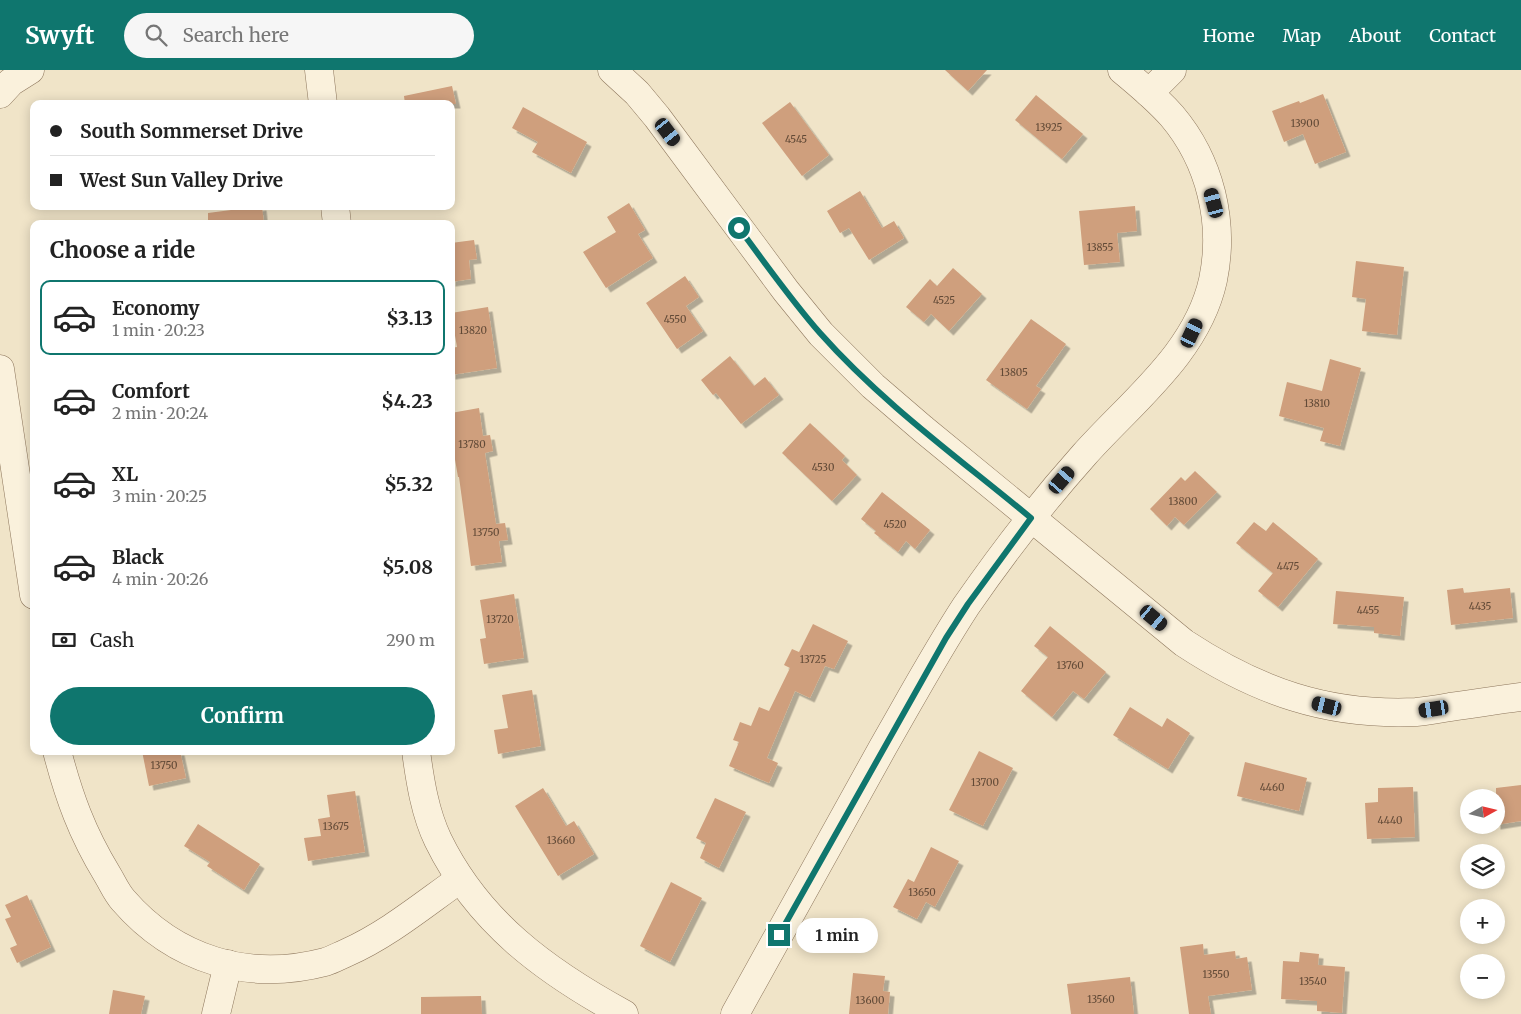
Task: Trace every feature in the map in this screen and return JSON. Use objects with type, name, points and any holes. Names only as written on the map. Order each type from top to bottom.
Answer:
[{"type":"street","points":[[0,94],[11,82],[30,70]]},
{"type":"street","points":[[319,70],[323,100]]},
{"type":"street","points":[[612,70],[638,92],[786,291],[821,334],[873,386],[1184,643],[1215,663],[1244,678],[1290,697],[1327,706],[1381,712],[1417,712],[1521,697]]},
{"type":"street","points":[[735,1014],[946,638],[968,604],[1031,518],[1086,453],[1174,358],[1192,333],[1206,302],[1213,279],[1217,251],[1216,216],[1207,176],[1196,153],[1170,114],[1122,70]]},
{"type":"street","points":[[1149,93],[1172,70]]},
{"type":"street","points":[[0,369],[30,568]]},
{"type":"street","points":[[58,755],[70,797],[92,851],[122,899],[154,931],[186,950],[208,960],[249,969],[287,969],[326,962],[362,946],[460,879]]},
{"type":"street","points":[[417,755],[429,814],[438,839],[460,879],[492,919],[537,960],[570,984],[624,1014]]},
{"type":"street","points":[[216,1014],[228,964]]},
{"type":"building","points":[[945,70],[987,70],[968,91]]},
{"type":"building","points":[[452,86],[456,104],[455,100],[404,100],[404,96]]},
{"type":"building","points":[[1323,94],[1346,152],[1315,164],[1303,134],[1284,142],[1272,111]]},
{"type":"building","points":[[1036,95],[1083,134],[1062,159],[1015,120]]},
{"type":"building","points":[[790,102],[829,155],[802,176],[762,123]]},
{"type":"building","points":[[523,107],[587,142],[571,173],[532,152],[538,142],[512,128]]},
{"type":"building","points":[[860,191],[882,228],[894,221],[904,238],[869,260],[849,228],[840,233],[827,211]]},
{"type":"building","points":[[629,203],[645,230],[638,234],[653,258],[606,288],[583,252],[616,232],[607,217]]},
{"type":"building","points":[[1135,206],[1137,231],[1117,233],[1120,262],[1084,265],[1079,211]]},
{"type":"building","points":[[231,210],[262,210],[264,220],[208,220],[208,213]]},
{"type":"building","points":[[474,240],[477,259],[469,260],[471,279],[455,281],[455,242]]},
{"type":"building","points":[[1356,261],[1404,267],[1397,335],[1362,331],[1366,299],[1352,297]]},
{"type":"building","points":[[953,268],[982,294],[949,331],[931,314],[924,322],[906,307],[930,279],[937,286]]},
{"type":"building","points":[[685,276],[699,297],[686,306],[703,331],[677,349],[646,303]]},
{"type":"building","points":[[488,307],[497,368],[455,374],[455,347],[457,347],[455,312]]},
{"type":"building","points":[[1031,319],[1066,344],[1036,386],[1041,389],[1027,409],[986,380]]},
{"type":"building","points":[[730,356],[754,386],[765,377],[779,395],[741,424],[716,393],[713,395],[701,380]]},
{"type":"building","points":[[1330,359],[1361,368],[1340,446],[1320,441],[1324,428],[1279,416],[1287,382],[1322,391]]},
{"type":"building","points":[[479,408],[483,436],[490,435],[493,451],[485,453],[496,524],[505,523],[508,540],[499,541],[502,562],[471,566],[455,459],[455,412]]},
{"type":"building","points":[[810,423],[845,456],[842,460],[857,475],[832,501],[782,453]]},
{"type":"building","points":[[1195,471],[1217,492],[1184,525],[1175,517],[1167,526],[1150,509],[1181,477],[1185,481]]},
{"type":"building","points":[[882,492],[930,530],[915,549],[906,541],[898,552],[874,533],[876,531],[861,519]]},
{"type":"building","points":[[1254,522],[1266,531],[1273,522],[1318,559],[1278,607],[1258,591],[1273,573],[1236,543]]},
{"type":"building","points":[[1463,588],[1464,593],[1510,588],[1513,618],[1451,625],[1447,590]]},
{"type":"building","points":[[1336,591],[1404,597],[1400,636],[1374,633],[1374,627],[1333,624]]},
{"type":"building","points":[[514,594],[524,658],[484,664],[480,639],[486,638],[480,600]]},
{"type":"building","points":[[813,624],[848,641],[834,669],[825,666],[810,698],[795,691],[767,758],[778,763],[769,783],[729,766],[739,742],[733,740],[740,722],[751,726],[759,707],[769,711],[790,668],[784,665],[792,649],[799,652]]},
{"type":"building","points":[[1050,626],[1106,672],[1084,699],[1073,691],[1052,717],[1021,691],[1048,657],[1034,646]]},
{"type":"building","points":[[532,690],[541,746],[498,754],[494,730],[508,728],[502,695]]},
{"type":"building","points":[[1130,707],[1162,727],[1167,718],[1190,733],[1168,769],[1113,735]]},
{"type":"building","points":[[979,751],[1013,768],[983,826],[949,810]]},
{"type":"building","points":[[143,755],[181,755],[186,778],[149,786]]},
{"type":"building","points":[[1245,762],[1307,778],[1299,811],[1237,796]]},
{"type":"building","points":[[1521,785],[1521,821],[1505,824],[1505,789],[1496,788]]},
{"type":"building","points":[[1413,787],[1415,837],[1367,839],[1365,803],[1378,802],[1378,788]]},
{"type":"building","points":[[543,788],[566,826],[574,821],[594,854],[558,876],[515,806]]},
{"type":"building","points":[[355,791],[365,852],[308,861],[304,838],[321,836],[318,819],[330,817],[327,795]]},
{"type":"building","points":[[715,798],[746,812],[719,868],[700,858],[706,843],[696,838]]},
{"type":"building","points":[[198,824],[260,864],[244,890],[207,866],[210,862],[184,846]]},
{"type":"building","points":[[931,847],[959,861],[935,907],[926,902],[917,919],[893,907],[908,879],[914,882]]},
{"type":"building","points":[[671,882],[702,898],[670,962],[640,946]]},
{"type":"building","points":[[27,895],[51,947],[17,963],[10,948],[17,945],[5,919],[11,917],[5,905]]},
{"type":"building","points":[[1203,944],[1204,955],[1235,951],[1236,959],[1247,957],[1252,990],[1208,996],[1211,1014],[1189,1014],[1180,947]]},
{"type":"building","points":[[1300,952],[1319,954],[1318,965],[1345,967],[1342,1013],[1317,1011],[1317,1001],[1281,999],[1283,961],[1299,962]]},
{"type":"building","points":[[853,973],[885,976],[883,991],[890,992],[888,1014],[849,1014]]},
{"type":"building","points":[[1130,977],[1134,1014],[1071,1014],[1067,984]]},
{"type":"building","points":[[113,990],[145,996],[141,1014],[109,1014]]},
{"type":"building","points":[[481,996],[482,1014],[421,1014],[421,997]]},
{"type":"route","points":[[739,228],[821,334],[873,386],[1031,518],[968,604],[946,638],[779,935]]}]
